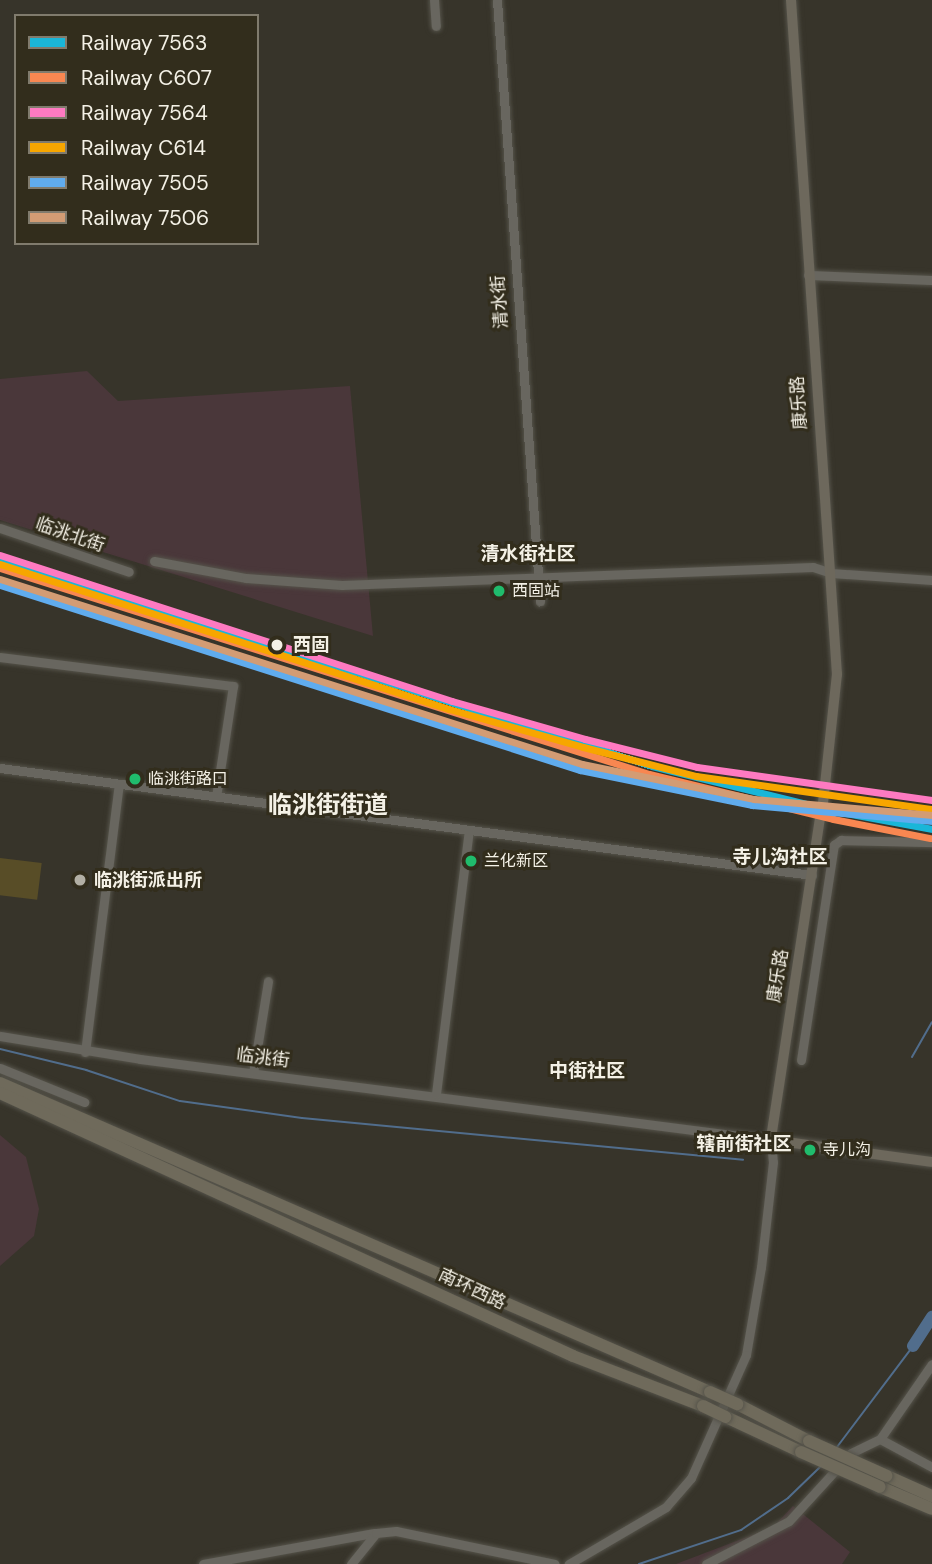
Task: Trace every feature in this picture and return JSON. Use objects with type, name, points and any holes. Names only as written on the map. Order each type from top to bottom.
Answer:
[{"type":"highway","name":"南环西路","points":[[0,1083],[737,1404],[932,1509]]},
{"type":"highway","name":"南环西路","points":[[0,1093],[304,1229],[573,1356],[703,1406],[801,1452],[932,1496]]},
{"type":"main road","name":"康乐路","points":[[791,0],[837,687],[823,802]]},
{"type":"main road","name":"康乐路","points":[[771,1140],[820,818]]},
{"type":"main road","points":[[771,1140],[932,1163]]},
{"type":"main road","points":[[304,1229],[310,1217]]},
{"type":"street","points":[[434,0],[436,26]]},
{"type":"street","name":"清水街","points":[[497,0],[540,601]]},
{"type":"street","points":[[808,275],[932,280]]},
{"type":"street","name":"临洮北街","points":[[0,528],[130,572]]},
{"type":"street","points":[[154,561],[246,578],[342,585],[538,574],[813,567],[831,573],[932,580]]},
{"type":"street","points":[[0,657],[233,686],[216,797]]},
{"type":"street","points":[[0,768],[812,875]]},
{"type":"street","points":[[85,1052],[119,784]]},
{"type":"street","points":[[436,1094],[469,830]]},
{"type":"street","points":[[801,1060],[834,845],[841,839],[932,842]]},
{"type":"street","points":[[253,1073],[268,981]]},
{"type":"street","name":"临洮街","points":[[0,1036],[85,1052],[436,1094],[771,1140]]},
{"type":"street","points":[[0,1068],[84,1102]]},
{"type":"street","points":[[569,1564],[666,1507],[691,1478],[746,1355],[761,1267],[773,1162],[771,1140]]},
{"type":"street","points":[[706,1564],[776,1531],[851,1453],[880,1439],[932,1364]]},
{"type":"street","points":[[880,1439],[932,1466]]},
{"type":"street","points":[[203,1564],[396,1531],[555,1564]]},
{"type":"street","points":[[351,1564],[376,1533]]},
{"type":"shaded area","points":[[87,371],[118,401],[350,386],[373,636],[0,520],[0,379]]},
{"type":"shaded area","points":[[0,858],[42,863],[37,900],[0,895]]},
{"type":"shaded area","points":[[0,1135],[26,1157],[39,1209],[34,1236],[0,1266]]},
{"type":"shaded area","points":[[793,1506],[850,1552],[842,1564],[676,1564],[773,1527]]},
{"type":"waterway","points":[[912,1057],[932,1022]]},
{"type":"waterway","points":[[0,1049],[86,1070],[180,1101],[302,1118],[743,1160]]},
{"type":"waterway","name":"寺儿沟","points":[[913,1346],[932,1317]]},
{"type":"waterway","name":"寺儿沟","points":[[837,1447],[913,1346]]},
{"type":"waterway","name":"寺儿沟","points":[[639,1564],[741,1530],[788,1498],[820,1467]]},
{"type":"rail line","name":"7564","points":[[0,555],[452,701],[585,739],[697,767],[932,800]]},
{"type":"rail line","name":"7563","points":[[0,559],[652,766],[835,811],[932,829]]},
{"type":"rail line","name":"C614","points":[[0,564],[449,709],[583,747],[696,776],[931,809]]},
{"type":"rail line","name":"C607","points":[[0,568],[649,774],[833,819],[930,838]]},
{"type":"rail line","name":"7506","points":[[0,579],[582,764],[754,799],[932,815]]},
{"type":"rail line","name":"7505","points":[[0,585],[580,770],[752,805],[932,821]]},
{"type":"place","name":"西固站","points":[[499,591]]},
{"type":"place","name":"西固","points":[[277,645]]},
{"type":"place","name":"临洮街路口","points":[[135,779]]},
{"type":"place","name":"兰化新区","points":[[471,861]]},
{"type":"place","name":"临洮街派出所","points":[[80,880]]},
{"type":"place","name":"寺儿沟","points":[[810,1150]]},
{"type":"district","name":"清水街社区","points":[[528,554]]},
{"type":"district","name":"临洮街街道","points":[[328,805]]},
{"type":"district","name":"寺儿沟社区","points":[[780,857]]},
{"type":"district","name":"中街社区","points":[[587,1071]]},
{"type":"district","name":"辖前街社区","points":[[744,1144]]}]
